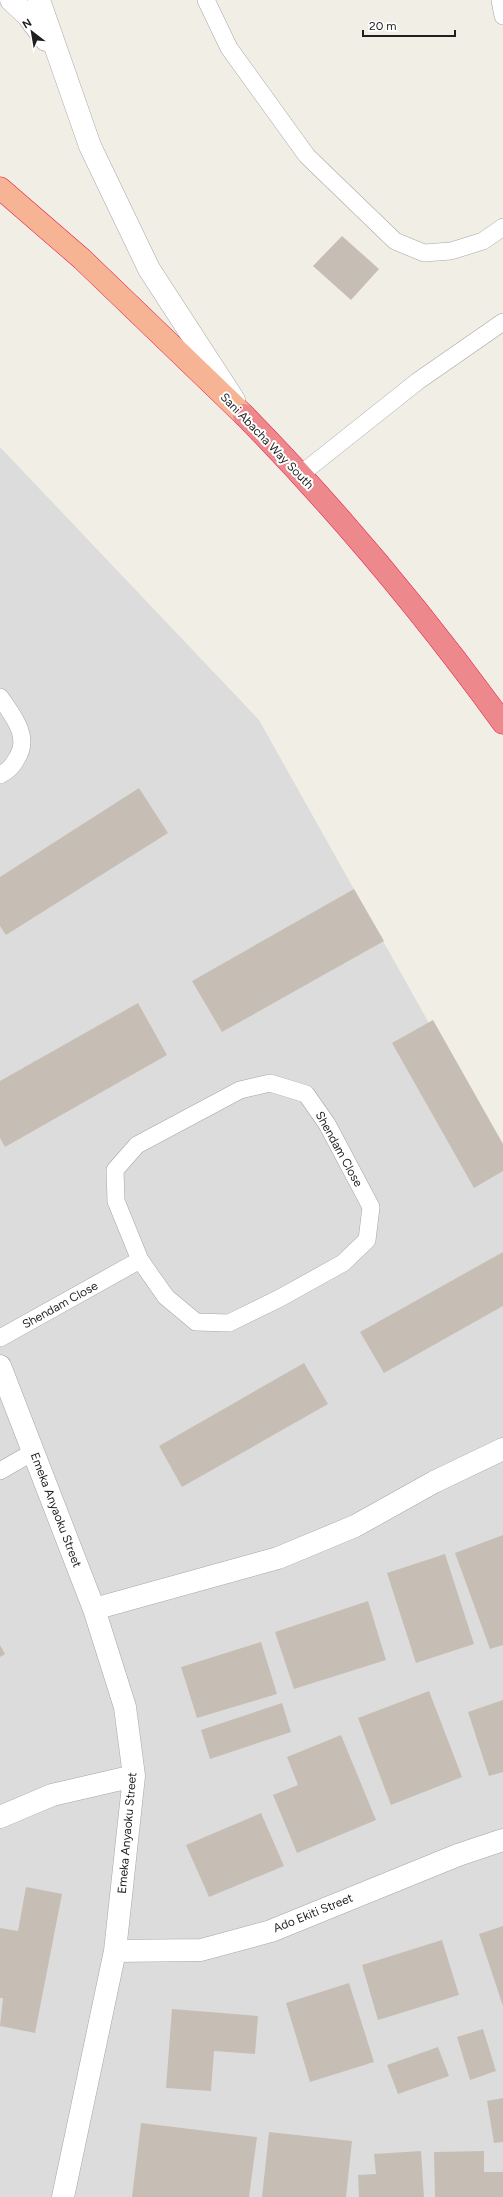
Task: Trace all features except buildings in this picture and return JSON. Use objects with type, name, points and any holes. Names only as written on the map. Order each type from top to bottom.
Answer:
[{"type":"highway","name":"Sani Abacha Way South","points":[[0,188],[82,259],[244,415],[302,474],[446,644],[503,723]]},
{"type":"street","points":[[11,0],[28,16],[60,60]]},
{"type":"street","points":[[39,0],[90,146],[149,269],[244,415]]},
{"type":"street","name":"Emeka Anyaoku Street","points":[[0,1366],[94,1610],[125,1707],[134,1776],[115,1951],[63,2197]]},
{"type":"street","points":[[94,1610],[278,1558],[355,1526],[434,1482],[503,1449]]},
{"type":"street","points":[[0,1817],[52,1795],[134,1776]]},
{"type":"street","name":"Ado Ekiti Street","points":[[115,1951],[201,1950],[271,1931],[458,1855],[503,1840]]},
{"type":"lane","points":[[206,0],[229,48],[307,156],[395,241],[424,252],[451,251],[483,241],[503,227]]},
{"type":"lane","points":[[500,0],[503,16]]},
{"type":"lane","points":[[302,474],[418,381],[503,322]]},
{"type":"lane","points":[[0,697],[19,726],[23,738],[21,753],[10,770],[0,775]]},
{"type":"lane","name":"Shendam Close","points":[[270,1083],[306,1094],[327,1124],[371,1207],[367,1240],[343,1263],[280,1298],[229,1323],[196,1322],[166,1297],[140,1260],[116,1201],[115,1170],[137,1145],[240,1090],[270,1083]]},
{"type":"lane","name":"Shendam Close","points":[[0,1338],[140,1260]]},
{"type":"lane","points":[[0,1471],[33,1452]]},
{"type":"shaded area","points":[[0,447],[259,720],[503,1155],[503,2197],[0,2197]]}]
